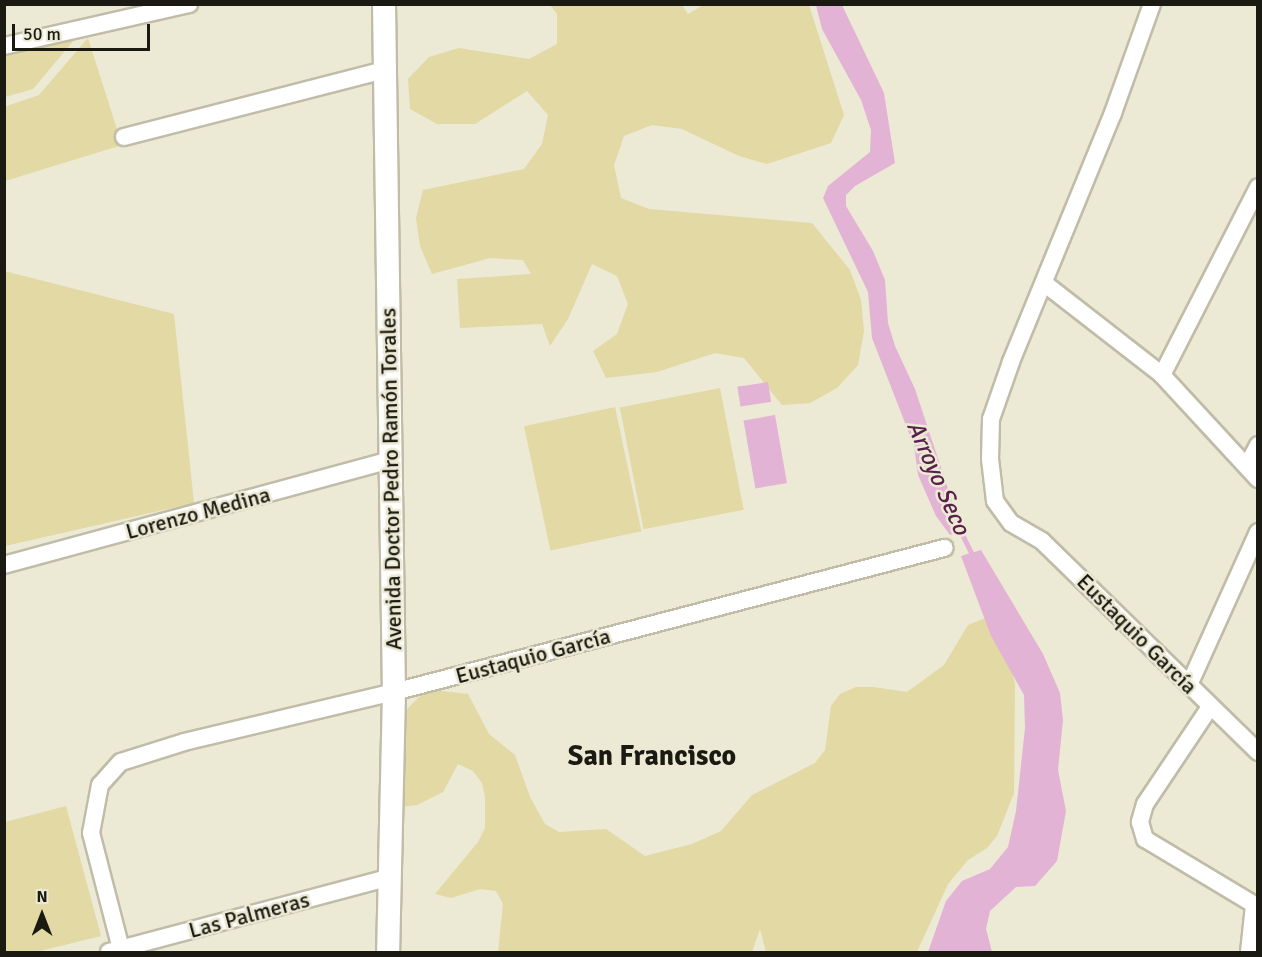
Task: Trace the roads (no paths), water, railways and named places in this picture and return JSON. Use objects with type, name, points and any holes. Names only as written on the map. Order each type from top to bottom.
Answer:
[{"type":"street","points":[[4,46],[189,4]]},
{"type":"street","name":"Avenida Doctor Pedro Ramón Torales","points":[[384,4],[394,692],[388,952]]},
{"type":"street","points":[[1152,4],[1044,283],[1162,375],[1252,473]]},
{"type":"street","points":[[124,137],[385,70]]},
{"type":"street","points":[[1162,375],[1257,186]]},
{"type":"street","name":"Eustaquio García","points":[[1044,283],[992,419],[990,459],[995,501],[1011,523],[1042,541],[1257,752]]},
{"type":"street","points":[[1252,473],[1257,445]]},
{"type":"street","name":"Lorenzo Medina","points":[[4,565],[391,460]]},
{"type":"street","points":[[1189,685],[1257,532]]},
{"type":"street","name":"Eustaquio García","points":[[115,951],[92,833],[100,785],[121,762],[202,737],[394,692],[944,548]]},
{"type":"street","points":[[1210,707],[1144,804],[1140,822],[1144,839],[1256,906],[1249,952]]},
{"type":"street","name":"Las Palmeras","points":[[115,951],[390,877]]},
{"type":"water","points":[[816,5],[842,5],[884,93],[895,163],[855,186],[846,195],[846,206],[873,251],[885,280],[888,323],[895,346],[915,389],[956,513],[967,530],[950,535],[936,516],[918,475],[914,446],[872,338],[868,292],[823,198],[828,186],[870,152],[871,130],[861,100],[822,29]]},
{"type":"water","points":[[768,382],[771,402],[741,407],[737,387]]},
{"type":"water","points":[[775,415],[787,483],[755,489],[743,421]]},
{"type":"water","points":[[981,550],[1043,654],[1060,693],[1063,720],[1058,770],[1066,811],[1057,861],[1035,886],[1016,887],[990,911],[986,929],[992,952],[928,952],[946,901],[962,881],[990,869],[1008,847],[1016,811],[1025,728],[1024,695],[991,636],[961,556]]},
{"type":"waterway","name":"Arroyo Seco","points":[[959,528],[973,557]]},
{"type":"district","name":"San Francisco","points":[[652,756]]}]
